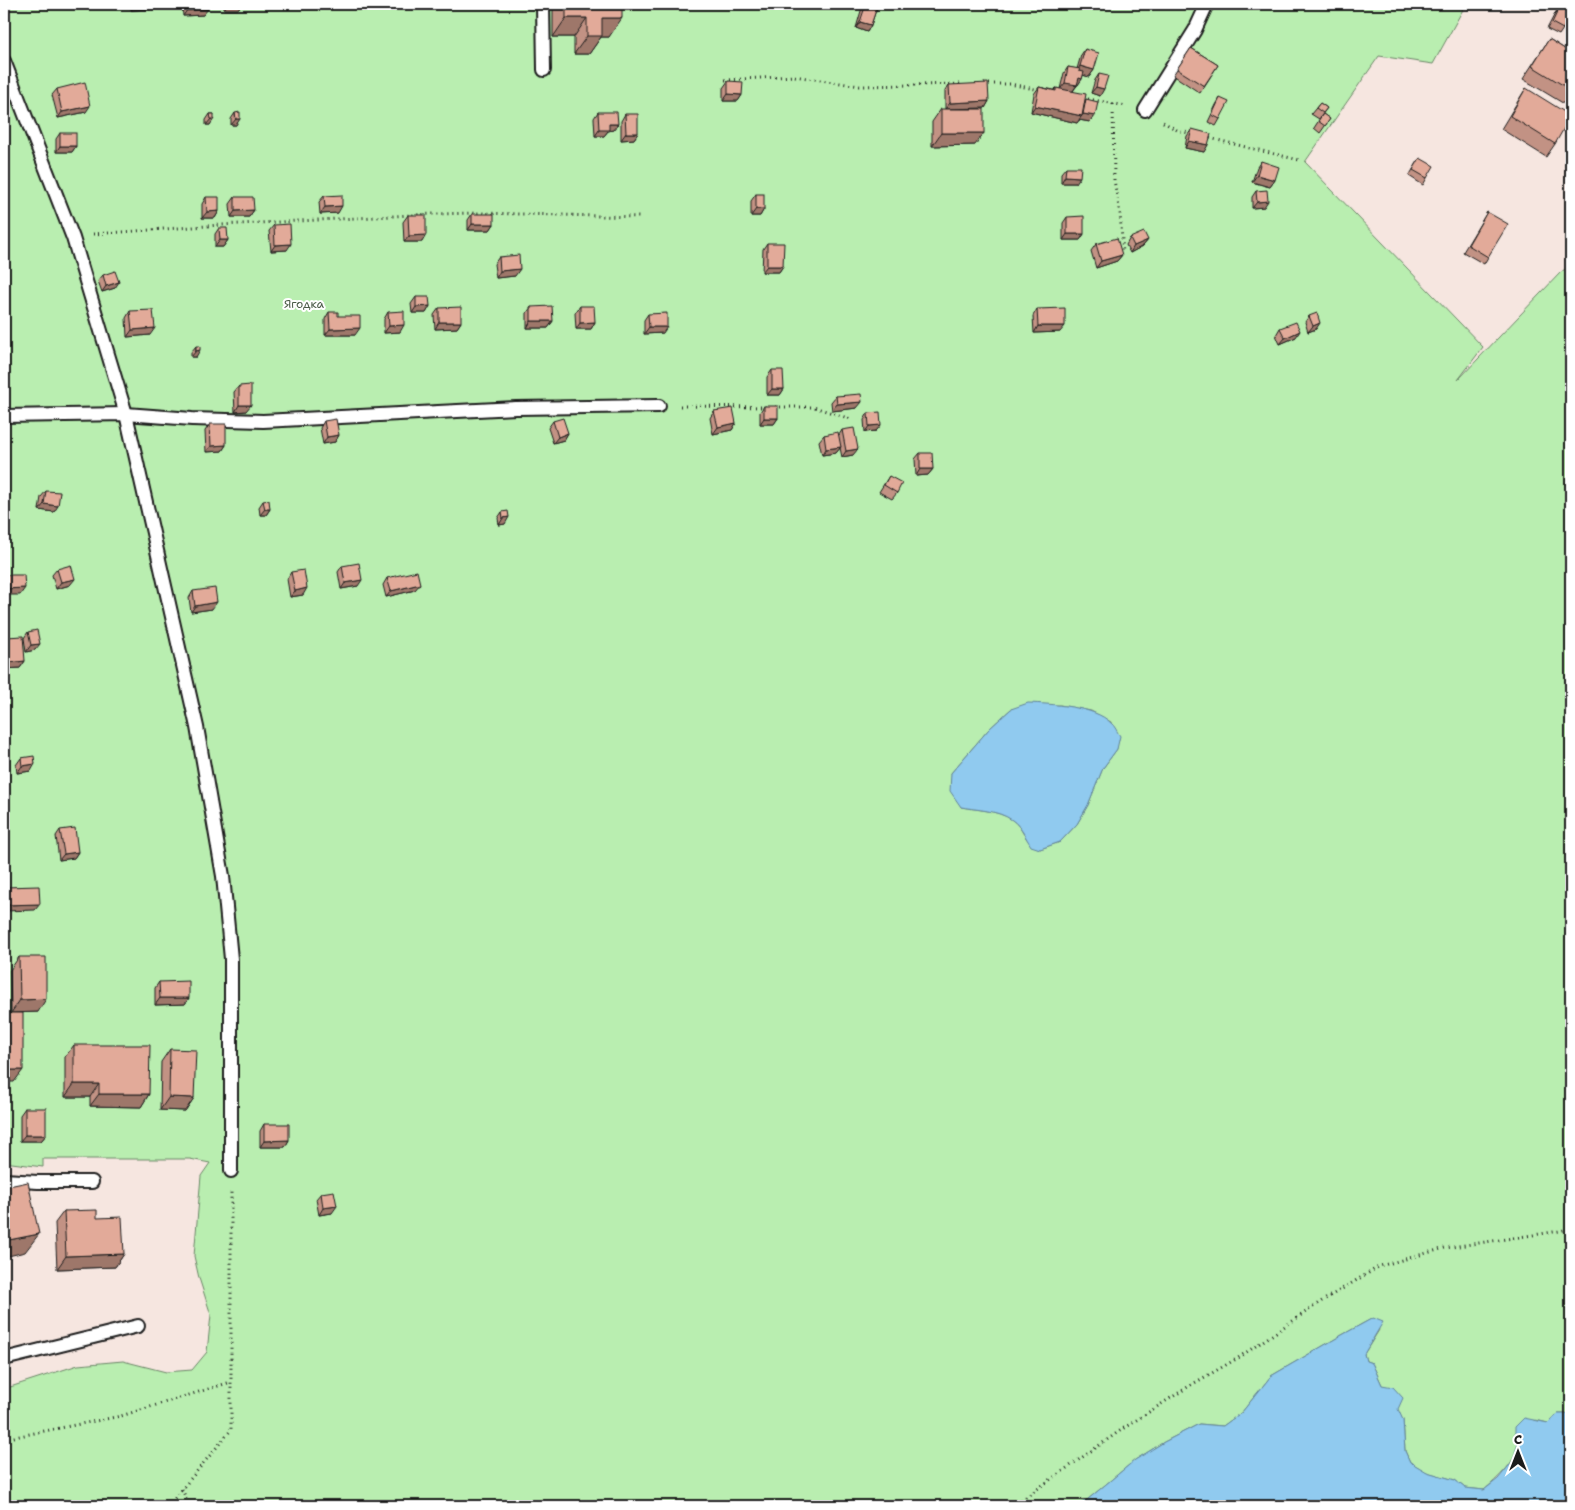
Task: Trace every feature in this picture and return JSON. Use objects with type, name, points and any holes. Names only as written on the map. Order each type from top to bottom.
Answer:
[{"type":"lane","points":[[543,4],[544,70]]},
{"type":"lane","points":[[1145,110],[1195,30],[1207,4]]},
{"type":"lane","points":[[4,61],[73,238],[126,414],[197,727],[224,876],[231,959],[231,1171]]},
{"type":"lane","points":[[4,416],[126,414],[192,419],[263,421],[516,408],[659,406]]},
{"type":"lane","points":[[4,1180],[92,1182]]},
{"type":"lane","points":[[4,1358],[138,1326]]},
{"type":"path","points":[[724,80],[794,76],[860,86],[970,84]]},
{"type":"path","points":[[980,84],[1010,84],[1048,91]]},
{"type":"path","points":[[1076,96],[1145,110],[1177,130],[1299,160]]},
{"type":"path","points":[[1113,104],[1114,180],[1124,253]]},
{"type":"path","points":[[73,238],[104,232],[433,214],[489,213],[640,217]]},
{"type":"path","points":[[659,406],[814,407],[851,419]]},
{"type":"path","points":[[168,1506],[231,1430],[231,1171]]},
{"type":"path","points":[[1013,1506],[1124,1428],[1191,1385],[1238,1358],[1322,1301],[1380,1266],[1445,1248],[1571,1228]]},
{"type":"path","points":[[4,1439],[121,1416],[231,1382]]},
{"type":"path","points":[[182,1489],[189,1506]]},
{"type":"green space","name":"Ягодка","points":[[4,4],[1466,4],[1433,64],[1379,56],[1305,162],[1483,347],[1458,380],[1561,272],[1571,265],[1571,1414],[1558,1414],[1548,1423],[1536,1420],[1515,1434],[1518,1449],[1515,1455],[1506,1469],[1484,1490],[1465,1488],[1455,1480],[1426,1472],[1410,1462],[1405,1451],[1403,1420],[1382,1385],[1372,1363],[1366,1361],[1364,1354],[1379,1330],[1373,1318],[1271,1376],[1242,1412],[1223,1426],[1199,1424],[1164,1442],[1135,1460],[1087,1500],[1076,1506],[4,1506],[4,1389],[78,1365],[123,1361],[166,1372],[192,1370],[207,1352],[211,1315],[194,1256],[201,1176],[210,1163],[190,1159],[43,1159],[43,1167],[4,1162]],"holes":[[[1060,705],[1091,711],[1111,722],[1117,749],[1103,768],[1088,805],[1077,824],[1060,842],[1040,849],[1030,843],[1019,826],[1011,819],[993,812],[961,807],[951,773],[989,729],[1011,709]]]},
{"type":"water","points":[[1028,703],[1084,709],[1104,717],[1112,724],[1120,736],[1117,749],[1103,768],[1088,805],[1077,824],[1060,842],[1040,849],[1031,846],[1020,828],[1012,820],[994,812],[961,807],[950,791],[951,773],[989,729],[1011,709]]},
{"type":"water","points":[[1373,1318],[1383,1322],[1364,1354],[1366,1361],[1372,1363],[1382,1385],[1393,1387],[1403,1398],[1398,1409],[1403,1420],[1405,1451],[1410,1462],[1427,1472],[1455,1480],[1465,1488],[1484,1490],[1498,1479],[1513,1461],[1518,1443],[1515,1427],[1524,1418],[1548,1423],[1558,1414],[1571,1414],[1571,1506],[1076,1506],[1087,1500],[1135,1460],[1164,1442],[1199,1424],[1223,1426],[1242,1412],[1271,1376]]},
{"type":"building","points":[[187,4],[208,4],[208,9],[187,10]]},
{"type":"building","points":[[566,4],[622,4],[622,18],[602,18],[602,36],[587,36],[587,18],[566,18]]},
{"type":"building","points":[[866,4],[878,4],[871,25],[860,22]]},
{"type":"building","points":[[1561,4],[1571,4],[1571,13],[1563,29],[1552,23]]},
{"type":"building","points":[[1549,39],[1571,53],[1571,90],[1532,66]]},
{"type":"building","points":[[1191,48],[1218,65],[1204,86],[1177,69]]},
{"type":"building","points":[[1085,49],[1099,53],[1094,70],[1080,66]]},
{"type":"building","points":[[1068,67],[1080,69],[1079,71],[1084,72],[1082,79],[1079,78],[1077,85],[1065,83]]},
{"type":"building","points":[[1099,74],[1108,76],[1104,89],[1096,87]]},
{"type":"building","points":[[728,81],[743,82],[742,95],[728,94]]},
{"type":"building","points":[[85,82],[90,106],[62,112],[57,89]]},
{"type":"building","points":[[988,83],[989,101],[950,103],[949,85]]},
{"type":"building","points":[[1039,87],[1056,91],[1056,88],[1086,94],[1082,116],[1035,106]]},
{"type":"building","points":[[1526,88],[1571,116],[1555,144],[1510,116]]},
{"type":"building","points":[[1220,98],[1229,102],[1220,119],[1212,115]]},
{"type":"building","points":[[1086,99],[1098,102],[1095,116],[1083,114]]},
{"type":"building","points":[[1320,103],[1327,108],[1323,113],[1316,108]]},
{"type":"building","points":[[941,109],[984,109],[984,133],[941,133]]},
{"type":"building","points":[[240,112],[240,119],[236,119],[235,113]]},
{"type":"building","points":[[598,112],[617,112],[618,124],[609,124],[609,130],[599,130]]},
{"type":"building","points":[[210,114],[214,114],[214,119],[211,119]]},
{"type":"building","points":[[625,114],[638,114],[638,133],[626,133]]},
{"type":"building","points":[[1323,114],[1330,119],[1325,126],[1318,121]]},
{"type":"building","points":[[1192,129],[1211,134],[1208,145],[1189,141]]},
{"type":"building","points":[[60,133],[76,133],[76,146],[60,146]]},
{"type":"building","points":[[1420,158],[1434,166],[1427,178],[1413,170]]},
{"type":"building","points":[[1261,161],[1279,167],[1275,180],[1257,175]]},
{"type":"building","points":[[1066,167],[1081,167],[1080,177],[1065,176]]},
{"type":"building","points":[[1267,190],[1268,201],[1257,202],[1256,191]]},
{"type":"building","points":[[756,194],[764,194],[764,209],[756,209]]},
{"type":"building","points":[[342,195],[342,206],[325,207],[324,196]]},
{"type":"building","points":[[206,197],[219,197],[219,211],[207,212]]},
{"type":"building","points":[[235,197],[253,197],[254,210],[235,211]]},
{"type":"building","points":[[1487,212],[1508,224],[1488,257],[1468,245]]},
{"type":"building","points":[[472,214],[494,214],[494,224],[472,224]]},
{"type":"building","points":[[408,215],[426,215],[426,235],[409,236]]},
{"type":"building","points":[[1084,216],[1084,234],[1067,234],[1067,217]]},
{"type":"building","points":[[290,224],[291,244],[275,245],[274,225]]},
{"type":"building","points":[[219,228],[227,228],[228,240],[220,240]]},
{"type":"building","points":[[1144,232],[1148,240],[1134,246],[1130,238]]},
{"type":"building","points":[[1117,238],[1122,255],[1101,261],[1096,244]]},
{"type":"building","points":[[767,243],[784,243],[783,266],[767,266]]},
{"type":"building","points":[[519,255],[520,269],[500,271],[499,257]]},
{"type":"building","points":[[115,271],[119,282],[106,286],[103,275]]},
{"type":"building","points":[[416,297],[429,297],[430,306],[416,307]]},
{"type":"building","points":[[552,306],[553,321],[531,321],[531,307]]},
{"type":"building","points":[[580,306],[594,306],[595,322],[580,323]]},
{"type":"building","points":[[461,307],[461,322],[439,322],[439,308]]},
{"type":"building","points":[[1065,308],[1065,326],[1038,326],[1037,309]]},
{"type":"building","points":[[153,310],[155,328],[132,330],[130,311]]},
{"type":"building","points":[[404,311],[404,325],[389,326],[388,312]]},
{"type":"building","points":[[329,312],[338,312],[338,316],[360,316],[360,328],[330,329]]},
{"type":"building","points":[[667,313],[667,327],[649,327],[648,314]]},
{"type":"building","points":[[1317,313],[1320,323],[1313,326],[1309,316]]},
{"type":"building","points":[[1296,322],[1300,331],[1285,338],[1280,328]]},
{"type":"building","points":[[196,346],[200,346],[200,350],[196,351]]},
{"type":"building","points":[[772,370],[783,370],[784,389],[772,389]]},
{"type":"building","points":[[251,385],[251,405],[239,405],[239,386]]},
{"type":"building","points":[[861,394],[862,402],[837,404],[836,396]]},
{"type":"building","points":[[764,406],[778,406],[778,418],[764,418]]},
{"type":"building","points":[[733,408],[736,423],[718,427],[714,411]]},
{"type":"building","points":[[880,412],[881,425],[869,426],[868,413]]},
{"type":"building","points":[[563,418],[568,433],[558,437],[553,421]]},
{"type":"building","points":[[336,419],[339,435],[327,437],[324,421]]},
{"type":"building","points":[[210,424],[226,424],[226,445],[211,446]]},
{"type":"building","points":[[854,428],[858,449],[846,451],[842,430]]},
{"type":"building","points":[[838,432],[841,447],[826,449],[824,435]]},
{"type":"building","points":[[920,453],[932,453],[933,469],[920,469]]},
{"type":"building","points":[[889,476],[902,483],[897,493],[884,485]]},
{"type":"building","points":[[46,491],[60,492],[58,506],[44,504]]},
{"type":"building","points":[[269,500],[270,509],[265,509],[263,501]]},
{"type":"building","points":[[508,511],[509,517],[503,518],[502,512]]},
{"type":"building","points":[[359,563],[362,580],[345,583],[342,566]]},
{"type":"building","points":[[71,565],[75,579],[61,582],[57,569]]},
{"type":"building","points":[[304,570],[307,588],[295,591],[291,572]]},
{"type":"building","points":[[417,571],[420,584],[391,591],[387,578]]},
{"type":"building","points":[[4,575],[24,575],[25,588],[4,589]]},
{"type":"building","points":[[215,588],[217,602],[195,606],[193,591]]},
{"type":"building","points":[[37,630],[40,644],[31,645],[28,632]]},
{"type":"building","points":[[23,636],[25,661],[8,663],[6,637]]},
{"type":"building","points":[[34,756],[35,764],[22,766],[21,758]]},
{"type":"building","points":[[75,828],[78,852],[64,854],[60,830]]},
{"type":"building","points":[[39,886],[40,904],[4,905],[4,887]]},
{"type":"building","points":[[19,957],[46,957],[46,999],[20,1000]]},
{"type":"building","points":[[189,981],[189,998],[160,998],[159,982]]},
{"type":"building","points":[[4,1013],[23,1013],[23,1070],[5,1070],[5,1082],[4,1082]]},
{"type":"building","points":[[74,1045],[150,1045],[149,1094],[99,1094],[99,1084],[74,1084]]},
{"type":"building","points":[[170,1049],[196,1050],[194,1098],[169,1097]]},
{"type":"building","points":[[25,1108],[46,1108],[46,1135],[25,1135]]},
{"type":"building","points":[[264,1124],[289,1124],[289,1140],[264,1141]]},
{"type":"building","points":[[28,1182],[39,1234],[4,1241],[4,1187]]},
{"type":"building","points":[[334,1191],[337,1206],[323,1208],[321,1193]]},
{"type":"building","points":[[97,1210],[97,1218],[122,1217],[124,1254],[66,1256],[64,1211]]}]
